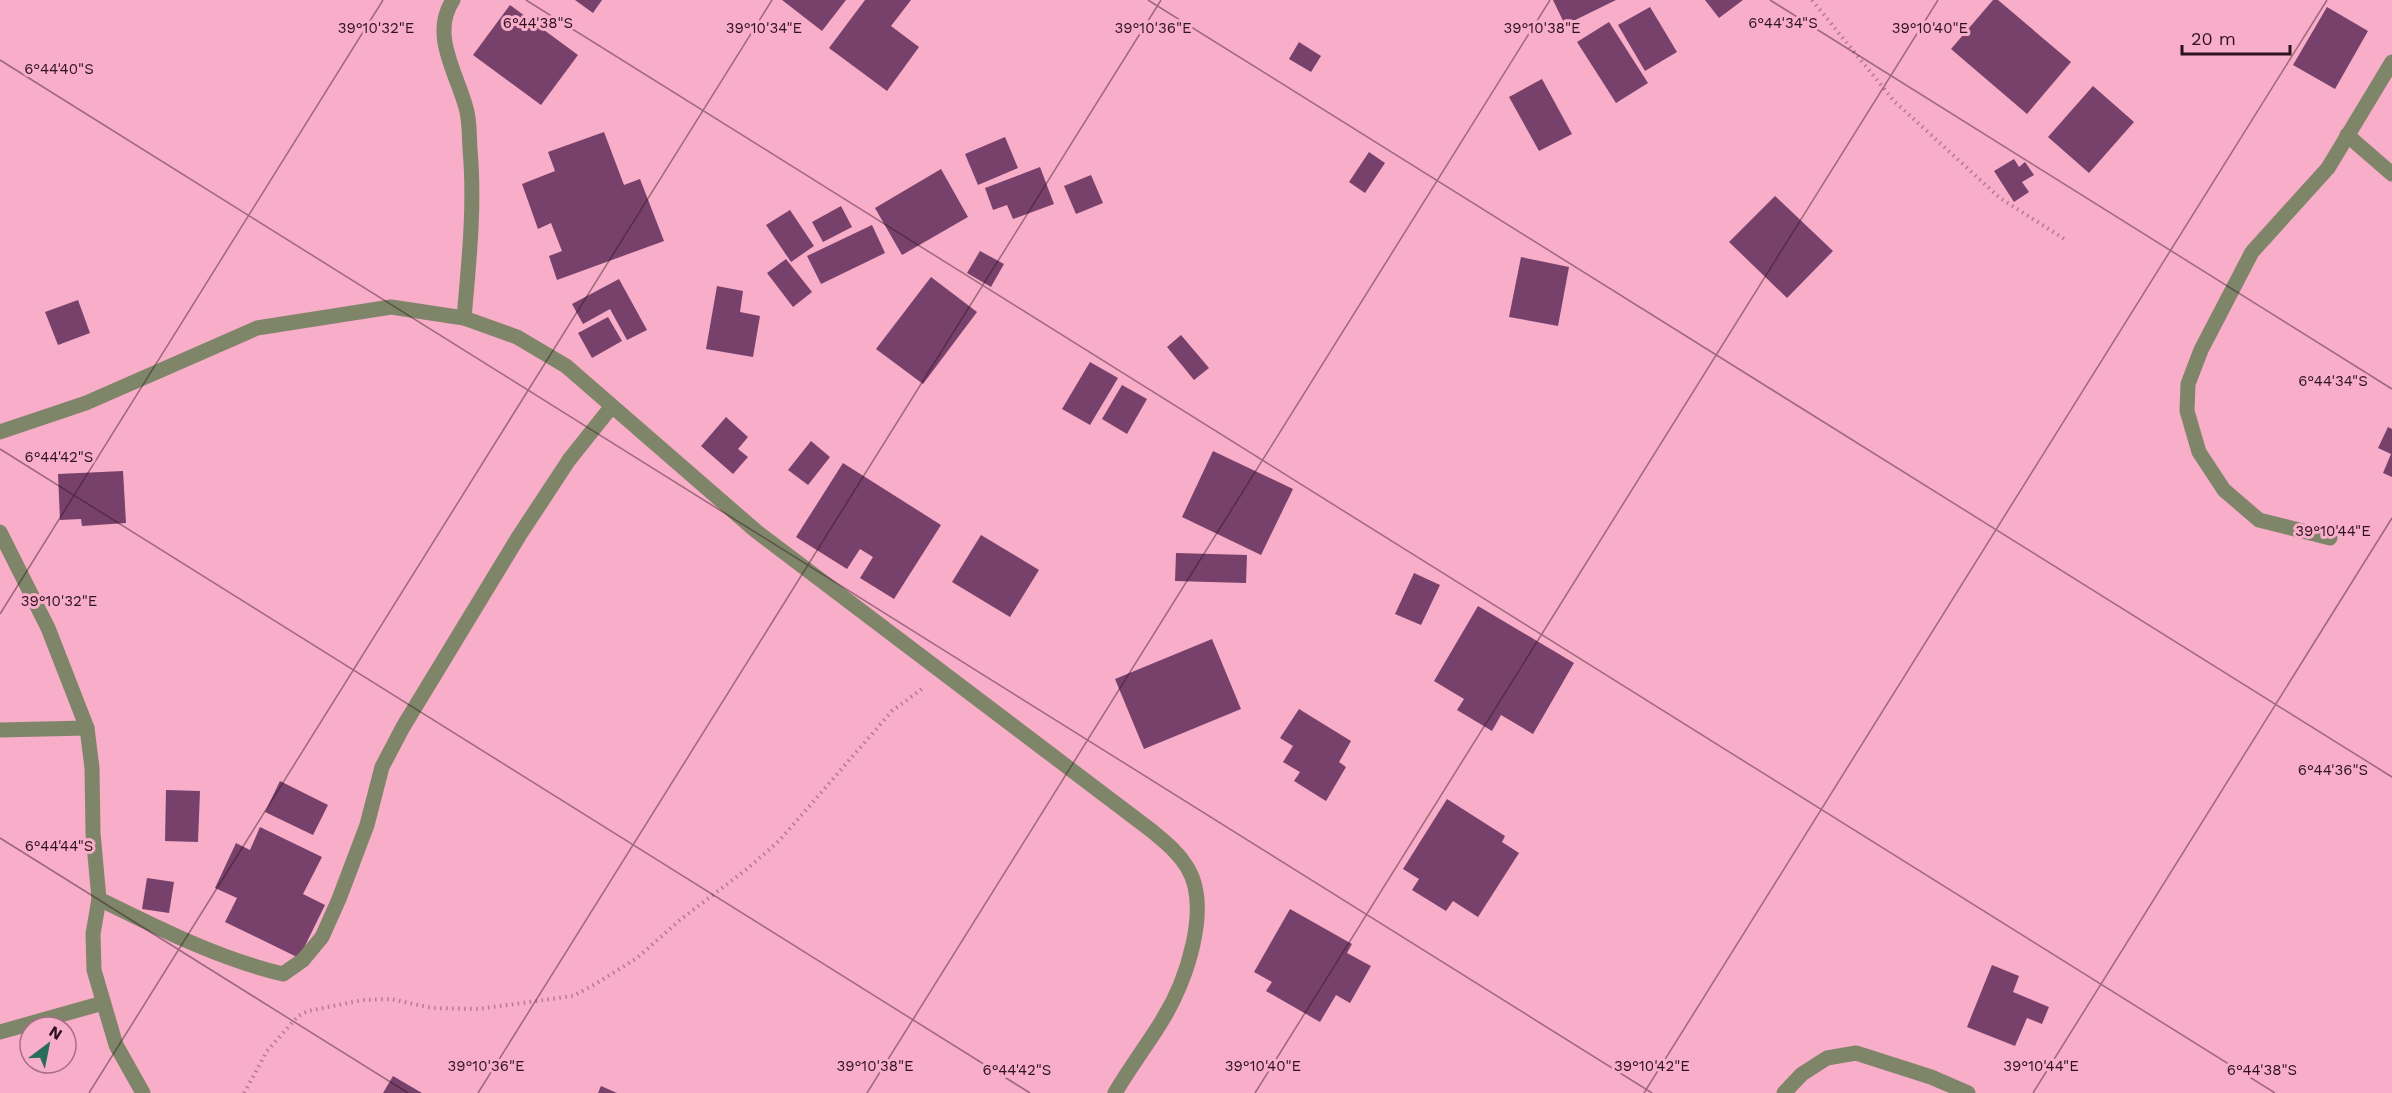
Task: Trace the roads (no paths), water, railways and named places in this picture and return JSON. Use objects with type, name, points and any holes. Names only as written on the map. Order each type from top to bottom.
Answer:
[{"type":"street","points":[[453,0],[445,18],[443,38],[467,111],[472,175],[473,225],[464,318]]},
{"type":"street","points":[[2330,538],[2259,520],[2224,490],[2199,452],[2187,411],[2188,384],[2201,351],[2252,252],[2328,168],[2392,62]]},
{"type":"street","points":[[2347,135],[2392,174]]},
{"type":"street","points":[[0,432],[86,403],[257,328],[391,307],[464,318],[517,337],[566,366],[756,531],[1152,831],[1178,855],[1188,868],[1196,886],[1199,914],[1189,960],[1164,1017],[1115,1093]]},
{"type":"street","points":[[99,899],[158,928],[258,968],[284,974],[303,960],[322,937],[339,899],[367,825],[382,767],[403,727],[519,536],[569,460],[612,406]]},
{"type":"street","points":[[0,532],[48,628],[87,728],[92,768],[93,833],[99,899],[93,934],[94,970],[116,1045],[143,1093]]},
{"type":"street","points":[[0,730],[87,728]]},
{"type":"street","points":[[0,1032],[102,1003]]},
{"type":"street","points":[[1784,1093],[1802,1074],[1827,1058],[1856,1053],[1931,1077],[1968,1093]]}]
